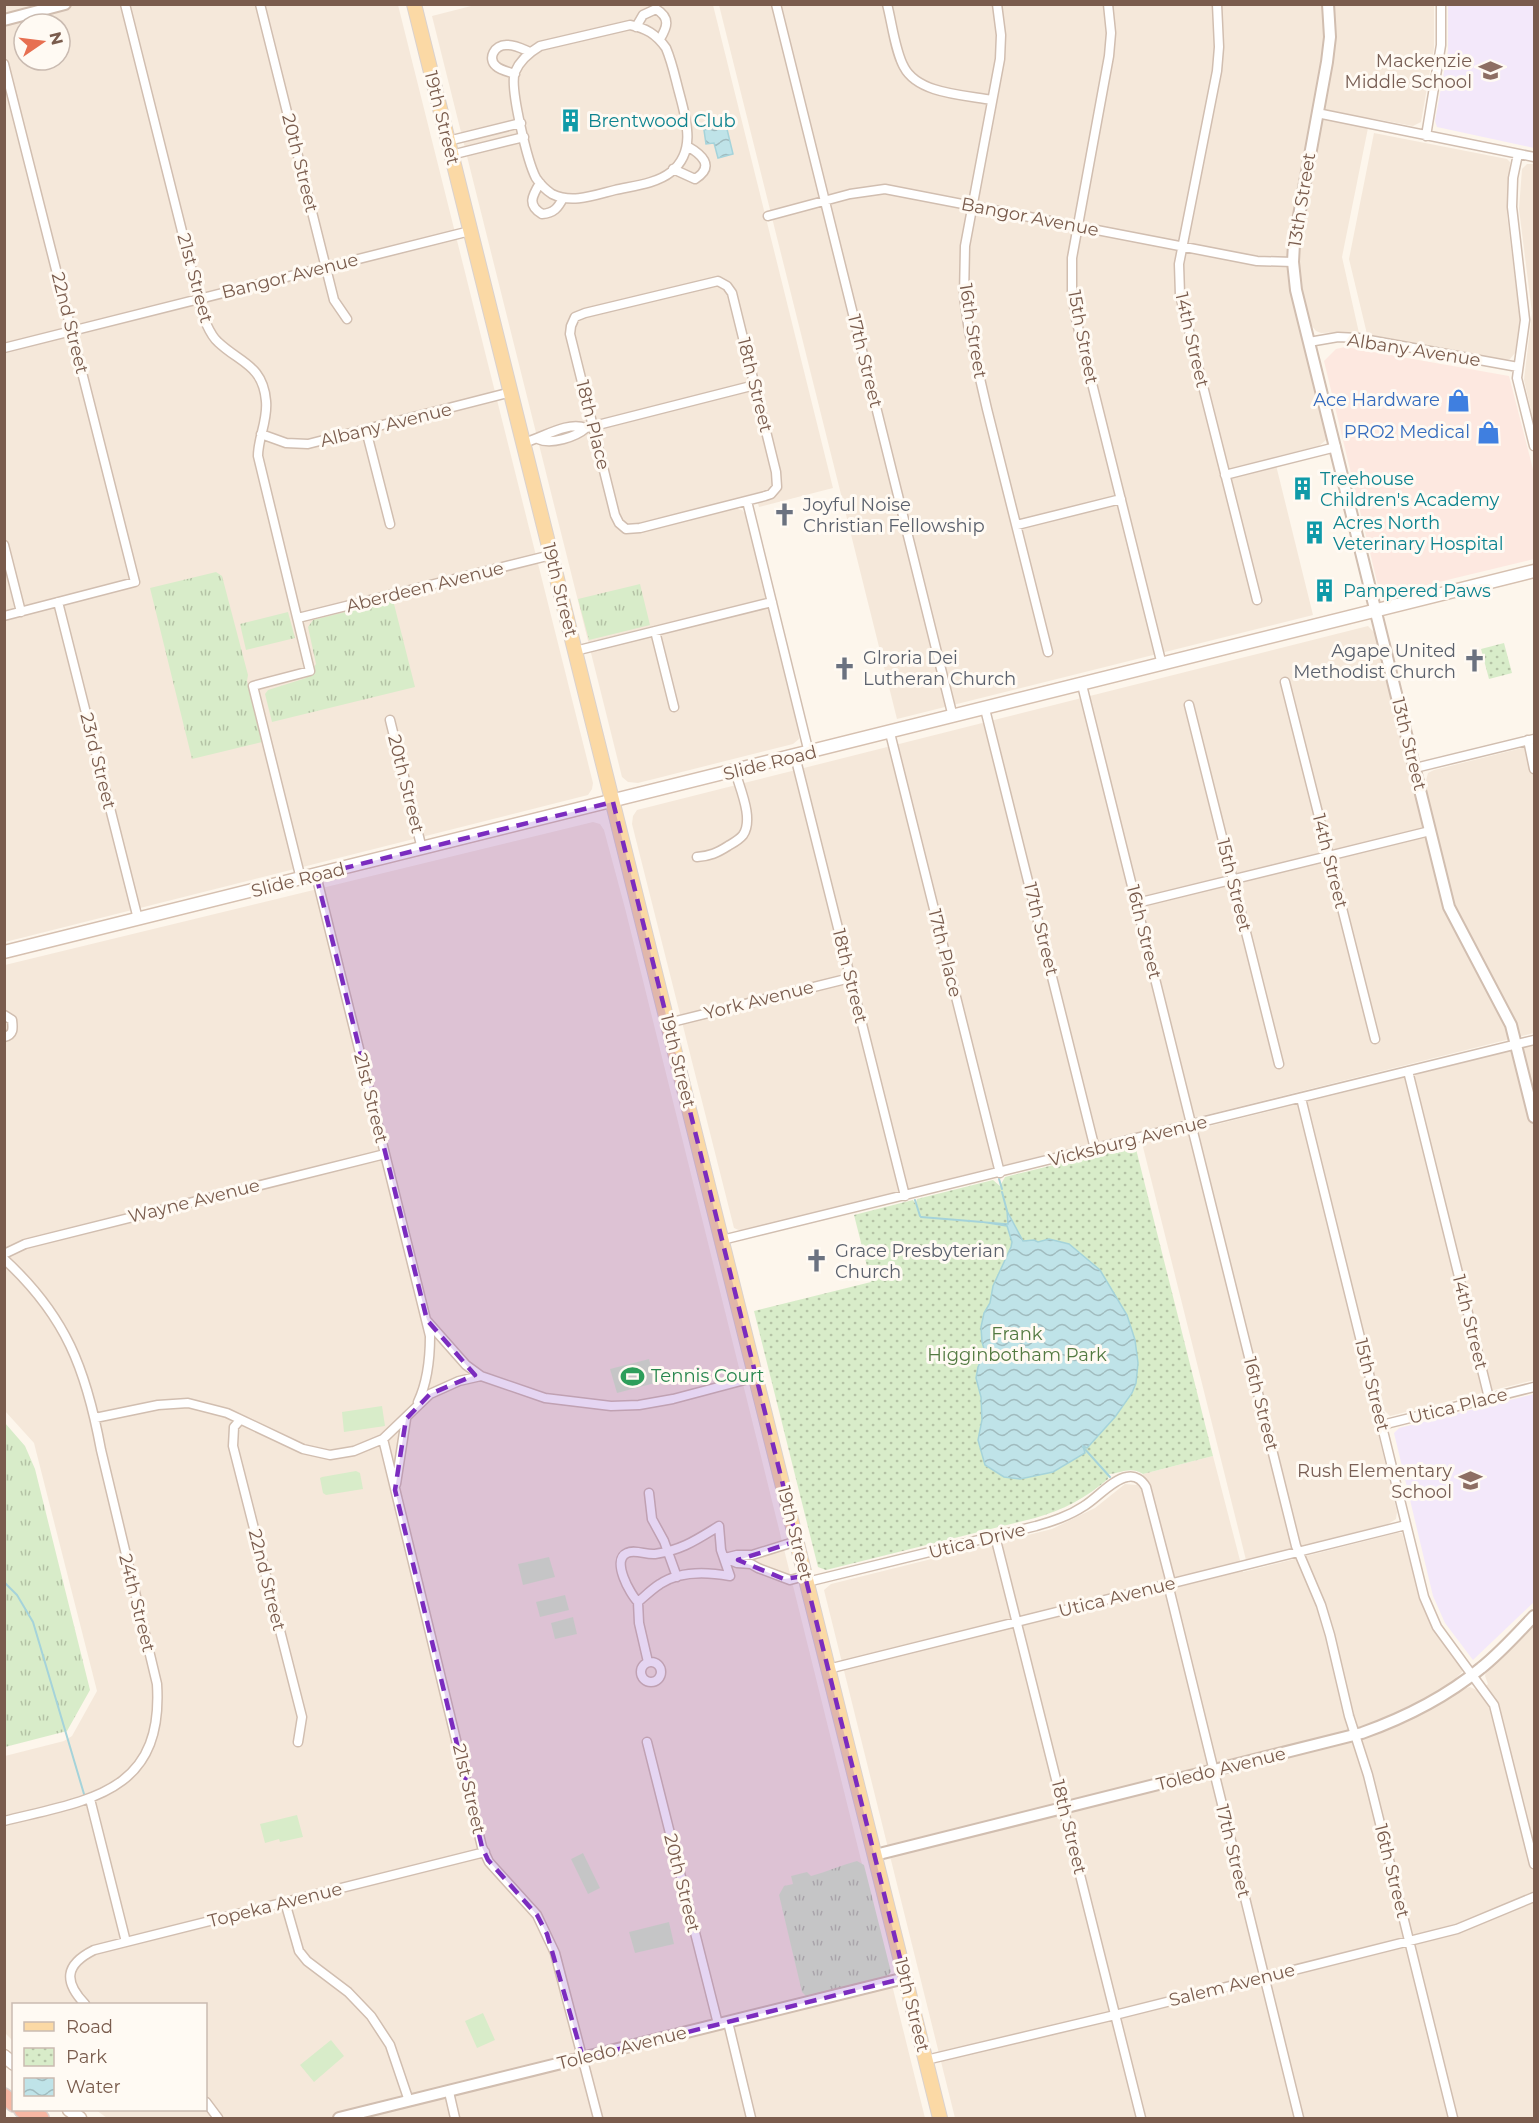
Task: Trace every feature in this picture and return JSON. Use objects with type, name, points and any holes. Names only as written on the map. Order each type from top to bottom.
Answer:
[{"type":"highway","points":[[26,2111],[41,2118]]},
{"type":"main road","name":"19th Street","points":[[414,4],[940,2118]]},
{"type":"main road","name":"Slide Road","points":[[4,952],[1534,572]]},
{"type":"street","points":[[4,20],[65,4]]},
{"type":"street","name":"21st Street","points":[[125,4],[199,299],[210,332],[217,342],[250,365],[258,376],[266,397],[267,411],[258,456],[310,671],[253,686],[302,879]]},
{"type":"street","name":"20th Street","points":[[260,4],[334,300],[347,319]]},
{"type":"street","name":"17th Street","points":[[776,4],[953,717]]},
{"type":"street","points":[[887,4],[902,65],[908,75],[929,88],[992,100]]},
{"type":"street","name":"16th Street","points":[[997,4],[1001,34],[1000,59],[965,246],[964,297],[974,353],[1048,652]]},
{"type":"street","name":"15th Street","points":[[1108,4],[1112,33],[1072,258],[1072,291],[1076,319],[1161,665]]},
{"type":"street","name":"14th Street","points":[[1217,4],[1219,46],[1217,71],[1182,246],[1180,295],[1257,600]]},
{"type":"street","name":"13th Street","points":[[1328,4],[1330,37],[1328,54],[1296,231],[1293,262],[1296,290],[1449,907],[1503,1008],[1517,1044],[1534,1117]]},
{"type":"street","points":[[1426,136],[1439,65],[1441,4]]},
{"type":"street","points":[[636,27],[643,15],[656,9],[665,16],[667,21],[667,27],[660,39]]},
{"type":"street","points":[[616,27],[636,27],[651,32],[660,39],[670,58],[687,130],[687,146],[679,165],[664,177],[588,197],[563,198],[553,194],[540,183],[531,166],[515,99],[514,74],[530,52],[540,46],[616,27]]},
{"type":"street","points":[[514,74],[497,68],[492,55],[495,49],[506,45],[530,52]]},
{"type":"street","name":"22nd Street","points":[[4,64],[135,582],[58,602]]},
{"type":"street","points":[[1317,113],[1534,157]]},
{"type":"street","points":[[449,148],[521,123]]},
{"type":"street","points":[[449,148],[524,137]]},
{"type":"street","points":[[673,170],[695,179],[704,170],[706,165],[701,154],[687,146]]},
{"type":"street","points":[[1518,154],[1513,178],[1512,207],[1525,320],[1518,367],[1520,391],[1534,446]]},
{"type":"street","points":[[540,183],[532,197],[532,206],[535,210],[542,214],[553,212],[559,207],[563,198]]},
{"type":"street","name":"Bangor Avenue","points":[[768,216],[866,190],[885,189],[1257,261],[1293,262]]},
{"type":"street","name":"Bangor Avenue","points":[[4,348],[470,231]]},
{"type":"street","name":"18th Street","points":[[573,322],[575,317],[585,313],[710,282],[718,281],[726,285],[732,293],[776,472],[777,488],[771,494],[747,501]]},
{"type":"street","name":"18th Place","points":[[573,322],[570,334],[590,427],[615,515],[623,527],[640,528],[747,501]]},
{"type":"street","name":"Albany Avenue","points":[[1309,342],[1338,337],[1358,338],[1518,367]]},
{"type":"street","points":[[523,443],[538,439],[543,434],[578,426],[590,427],[755,385]]},
{"type":"street","name":"Albany Avenue","points":[[261,434],[297,445],[313,443],[511,392]]},
{"type":"street","points":[[366,430],[390,524]]},
{"type":"street","points":[[1225,475],[1336,447]]},
{"type":"street","points":[[1017,525],[1121,499]]},
{"type":"street","points":[[747,501],[809,753]]},
{"type":"street","points":[[4,545],[21,612]]},
{"type":"street","name":"Aberdeen Avenue","points":[[298,618],[551,555]]},
{"type":"street","points":[[4,616],[58,602]]},
{"type":"street","name":"23rd Street","points":[[58,602],[138,919]]},
{"type":"street","points":[[575,651],[772,602]]},
{"type":"street","points":[[656,631],[674,707]]},
{"type":"street","name":"14th Street","points":[[1285,682],[1375,1039]]},
{"type":"street","name":"16th Street","points":[[1082,685],[1299,1551],[1321,1605],[1355,1735],[1368,1775],[1453,2118]]},
{"type":"street","name":"15th Street","points":[[1189,705],[1279,1064]]},
{"type":"street","name":"17th Street","points":[[985,709],[1095,1149]]},
{"type":"street","name":"20th Street","points":[[390,720],[422,849]]},
{"type":"street","name":"17th Place","points":[[890,733],[1000,1173]]},
{"type":"street","points":[[1415,768],[1531,739],[1534,769]]},
{"type":"street","name":"18th Street","points":[[795,756],[905,1196]]},
{"type":"street","points":[[697,857],[711,856],[721,851],[741,838],[745,831],[746,815],[735,771]]},
{"type":"street","points":[[1137,903],[1430,831]]},
{"type":"street","name":"21st Street","points":[[316,875],[427,1320],[430,1336],[428,1370],[423,1392],[416,1405]]},
{"type":"street","name":"York Avenue","points":[[668,1023],[850,978]]},
{"type":"street","points":[[4,1015],[12,1020],[13,1029],[4,1037]]},
{"type":"street","name":"Vicksburg Avenue","points":[[722,1240],[1534,1040]]},
{"type":"street","name":"14th Street","points":[[1408,1071],[1489,1398]]},
{"type":"street","name":"15th Street","points":[[1301,1098],[1406,1525],[1429,1609],[1437,1627],[1494,1705],[1534,1864]]},
{"type":"street","name":"Wayne Avenue","points":[[4,1254],[25,1244],[385,1154]]},
{"type":"street","name":"24th Street","points":[[4,1259],[36,1291],[65,1333],[78,1359],[95,1418],[157,1684],[158,1709],[154,1732],[145,1754],[131,1773],[118,1784],[90,1799]]},
{"type":"street","name":"21st Street","points":[[427,1320],[466,1365],[481,1376]]},
{"type":"street","points":[[95,1418],[160,1405],[188,1403],[227,1413],[303,1449],[330,1455],[354,1451],[384,1439],[406,1419],[416,1405],[436,1391],[459,1381],[481,1376],[544,1398],[611,1406],[639,1405],[673,1399],[756,1377]]},
{"type":"street","name":"Utica Place","points":[[1382,1425],[1534,1387]]},
{"type":"street","points":[[395,1490],[406,1419]]},
{"type":"street","name":"22nd Street","points":[[240,1420],[234,1427],[233,1446],[302,1717],[298,1742]]},
{"type":"street","name":"21st Street","points":[[384,1439],[484,1852],[489,1862],[537,1915],[547,1934],[555,1953],[598,2118]]},
{"type":"street","name":"Utica Drive","points":[[725,1558],[737,1563],[751,1564],[790,1580],[806,1579],[995,1536],[1061,1518],[1084,1506],[1119,1480],[1128,1476],[1136,1478]]},
{"type":"street","name":"17th Street","points":[[1136,1478],[1143,1482],[1147,1490],[1213,1771],[1299,2118]]},
{"type":"street","points":[[649,1493],[652,1520],[677,1577]]},
{"type":"street","name":"Utica Avenue","points":[[828,1669],[1406,1525]]},
{"type":"street","points":[[638,1602],[663,1582],[677,1577],[695,1574],[730,1576],[721,1550],[719,1527],[693,1543],[667,1552],[647,1555],[630,1552],[623,1556],[621,1563],[624,1578],[638,1602],[639,1623],[648,1662]]},
{"type":"street","name":"18th Street","points":[[995,1536],[1141,2118]]},
{"type":"street","points":[[725,1558],[752,1555],[797,1541]]},
{"type":"street","name":"Toledo Avenue","points":[[875,1855],[1355,1735],[1382,1726],[1430,1702],[1473,1675],[1534,1616]]},
{"type":"street","name":"20th Street","points":[[647,1742],[751,2118]]},
{"type":"street","points":[[4,1821],[90,1799],[126,1942]]},
{"type":"street","name":"Topeka Avenue","points":[[84,2003],[72,1991],[70,1976],[72,1969],[83,1956],[94,1950],[484,1852]]},
{"type":"street","name":"Salem Avenue","points":[[926,2060],[1409,1941],[1480,1921],[1534,1897]]},
{"type":"street","points":[[285,1902],[298,1951],[306,1961],[348,1992],[371,2016],[390,2045],[409,2101]]},
{"type":"street","name":"Toledo Avenue","points":[[339,2118],[905,1978]]},
{"type":"street","points":[[449,2092],[455,2118]]},
{"type":"street","points":[[207,2103],[218,2118]]},
{"type":"highlighted area","points":[[613,802],[797,1541],[738,1560],[784,1579],[805,1576],[905,1978],[583,2058],[547,1934],[537,1915],[488,1860],[482,1847],[395,1490],[406,1419],[430,1394],[475,1375],[427,1320],[316,875]]},
{"type":"shaded area","points":[[5,4],[398,5],[593,783],[588,795],[5,942],[4,28],[10,25]]},
{"type":"shaded area","points":[[479,4],[713,5],[833,488],[759,507],[755,493],[735,499],[738,509],[745,513],[798,729],[799,739],[793,744],[638,783],[628,782],[622,777],[432,16]]},
{"type":"shaded area","points":[[719,5],[1434,5],[1434,48],[1421,122],[1413,126],[1370,118],[1342,257],[1359,333],[1321,333],[1311,325],[1300,328],[1326,440],[1319,446],[1274,457],[1313,615],[897,719]]},
{"type":"shaded area","name":"Mackenzie Middle School","points":[[1448,5],[1534,5],[1534,148],[1437,127],[1435,121],[1448,50]]},
{"type":"shaded area","points":[[1374,133],[1507,159],[1510,162],[1507,215],[1520,320],[1515,353],[1510,359],[1505,360],[1367,334],[1349,259]]},
{"type":"shaded area","points":[[1527,164],[1534,164],[1534,423],[1524,380],[1532,313],[1519,209],[1522,169]]},
{"type":"shaded area","points":[[1345,347],[1509,376],[1534,473],[1534,559],[1389,594],[1379,590],[1324,361],[1336,349]]},
{"type":"shaded area","points":[[1368,626],[1375,633],[1413,784],[1426,781],[1428,773],[1434,770],[1534,745],[1534,1033],[741,1231],[734,1228],[632,824],[637,810]]},
{"type":"shaded area","points":[[593,822],[600,824],[604,830],[626,912],[925,2118],[107,2118],[97,2111],[207,2111],[207,2003],[12,2003],[12,2040],[5,2033],[5,1756],[64,1741],[72,1736],[97,1691],[34,1443],[5,1411],[5,965]]},
{"type":"shaded area","points":[[1534,1045],[1534,1380],[1390,1416],[1384,1410],[1373,1413],[1397,1512],[1396,1519],[1388,1524],[1246,1560],[1142,1143]]},
{"type":"shaded area","name":"Rush Elementary School","points":[[1534,1394],[1534,1602],[1473,1660],[1445,1623],[1433,1596],[1394,1433],[1399,1428]]},
{"type":"shaded area","points":[[1213,1456],[1243,1572],[1402,1533],[1422,1605],[1434,1631],[1462,1669],[1456,1678],[1463,1689],[1470,1687],[1479,1691],[1488,1684],[1486,1672],[1534,1626],[1534,2118],[955,2118],[824,1590],[831,1584],[1052,1529],[1095,1508],[1125,1484],[1136,1485],[1143,1474]]},
{"type":"green space","points":[[216,572],[222,576],[248,675],[247,681],[262,742],[192,759],[150,588]]},
{"type":"green space","points":[[640,584],[650,625],[589,640],[578,599]]},
{"type":"green space","points":[[393,600],[415,687],[272,722],[265,694],[268,690],[306,678],[316,664],[308,627],[313,620]]},
{"type":"green space","points":[[288,612],[295,638],[246,650],[240,624]]},
{"type":"green space","points":[[1504,643],[1512,673],[1489,679],[1481,649]]},
{"type":"green space","name":"Frank Higginbotham Park","points":[[1135,1145],[1213,1456],[1143,1474],[1130,1470],[1109,1474],[1108,1479],[1083,1498],[1035,1518],[826,1570],[818,1567],[754,1311],[871,1282],[854,1215],[913,1200],[916,1205],[917,1199],[993,1180],[1000,1186],[1005,1177]]},
{"type":"green space","name":"Tennis Court","points":[[649,1359],[655,1383],[617,1393],[610,1369]]},
{"type":"green space","points":[[382,1406],[385,1426],[344,1432],[342,1412]]},
{"type":"green space","points":[[5,1423],[25,1446],[35,1469],[90,1690],[67,1731],[5,1747]]},
{"type":"green space","points":[[356,1471],[360,1473],[363,1489],[326,1495],[323,1493],[320,1478]]},
{"type":"green space","points":[[549,1557],[555,1577],[523,1585],[518,1564]]},
{"type":"green space","points":[[565,1595],[569,1610],[540,1617],[536,1602]]},
{"type":"green space","points":[[573,1617],[577,1634],[555,1639],[551,1623]]},
{"type":"green space","points":[[297,1815],[303,1837],[265,1843],[260,1824]]},
{"type":"green space","points":[[583,1853],[600,1888],[588,1894],[571,1859]]},
{"type":"green space","points":[[857,1861],[864,1865],[891,1972],[886,1977],[806,1996],[802,1992],[779,1895],[784,1886],[793,1884],[791,1876],[807,1872],[811,1876]]},
{"type":"green space","points":[[669,1922],[674,1944],[635,1953],[629,1932]]},
{"type":"green space","points":[[483,2013],[495,2040],[477,2048],[465,2021]]},
{"type":"green space","points":[[331,2040],[344,2056],[314,2082],[300,2065]]},
{"type":"water","points":[[726,125],[733,154],[718,158],[714,143],[706,144],[704,130]]},
{"type":"water","points":[[1007,1211],[1023,1241],[1038,1242],[1049,1239],[1069,1244],[1100,1270],[1127,1315],[1135,1340],[1138,1363],[1136,1383],[1132,1393],[1115,1417],[1087,1448],[1083,1446],[1085,1453],[1053,1472],[1020,1479],[1004,1477],[985,1465],[978,1440],[982,1420],[981,1397],[976,1378],[985,1352],[981,1327],[984,1313],[990,1303],[993,1286],[1012,1242],[1007,1226],[982,1222],[1008,1224]]},
{"type":"waterway","points":[[999,1179],[1002,1189]]},
{"type":"waterway","points":[[1002,1192],[1007,1211]]},
{"type":"waterway","points":[[915,1200],[920,1216]]},
{"type":"waterway","points":[[921,1217],[982,1222]]},
{"type":"waterway","points":[[1083,1447],[1110,1477]]},
{"type":"waterway","points":[[4,1582],[17,1595],[33,1622],[84,1794]]},
{"type":"place","name":"Mackenzie Middle School","points":[[1490,71]]},
{"type":"place","name":"Brentwood Club","points":[[570,121]]},
{"type":"place","name":"Ace Hardware","points":[[1458,400]]},
{"type":"place","name":"PRO2 Medical","points":[[1488,432]]},
{"type":"place","name":"Treehouse Children's Academy","points":[[1302,489]]},
{"type":"place","name":"Joyful Noise Christian Fellowship","points":[[785,515]]},
{"type":"place","name":"Acres North Veterinary Hospital","points":[[1315,533]]},
{"type":"place","name":"Pampered Paws","points":[[1325,591]]},
{"type":"place","name":"Agape United Methodist Church","points":[[1474,661]]},
{"type":"place","name":"Glroria Dei Lutheran Church","points":[[845,668]]},
{"type":"place","name":"Grace Presbyterian Church","points":[[817,1261]]},
{"type":"place","name":"Tennis Court","points":[[633,1376]]},
{"type":"place","name":"Rush Elementary School","points":[[1470,1481]]}]
